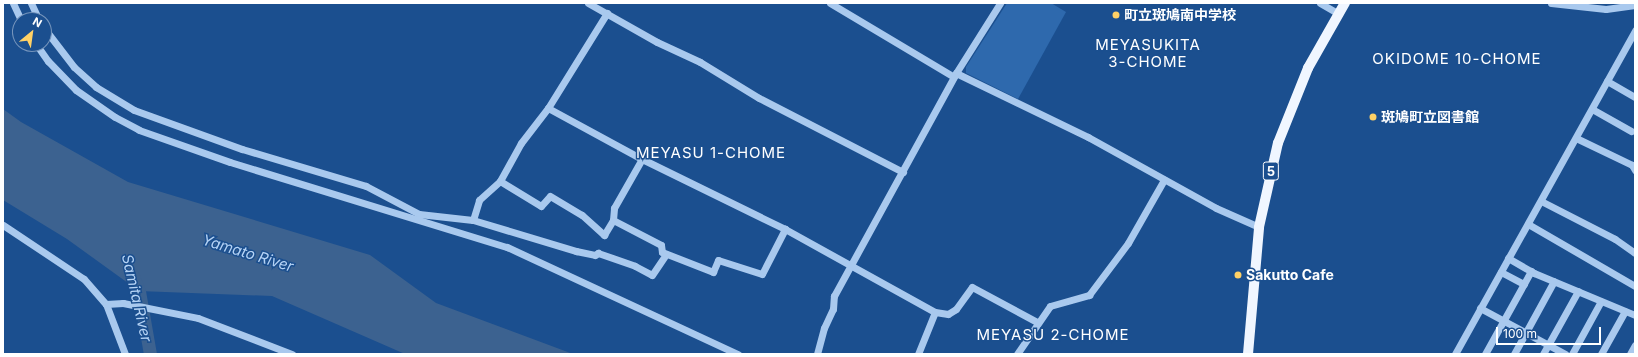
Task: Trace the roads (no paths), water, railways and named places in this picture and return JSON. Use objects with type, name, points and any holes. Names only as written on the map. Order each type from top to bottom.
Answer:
[{"type":"main road","name":"5","points":[[1248,354],[1259,227],[1266,188],[1290,108],[1308,68],[1345,3]]},
{"type":"street","points":[[588,3],[700,62],[760,98],[902,172]]},
{"type":"street","points":[[830,3],[955,75],[1088,137],[1223,212],[1259,227]]},
{"type":"street","points":[[817,354],[824,328],[833,309],[834,296],[850,265],[955,75],[1000,3]]},
{"type":"street","points":[[1320,3],[1339,14]]},
{"type":"street","points":[[1551,3],[1606,9],[1635,5]]},
{"type":"street","points":[[473,220],[479,200],[500,181],[521,143],[548,108],[607,13]]},
{"type":"street","points":[[1457,353],[1480,308],[1635,30]]},
{"type":"street","points":[[52,38],[74,67],[96,87],[134,110],[242,149],[366,186],[418,216],[473,220],[576,250],[595,255],[598,253],[635,266],[652,275],[666,254]]},
{"type":"street","points":[[42,52],[48,61],[76,90],[115,117],[139,130],[230,162],[418,216],[480,237],[540,260],[738,354]]},
{"type":"street","points":[[1606,81],[1635,97]]},
{"type":"street","points":[[548,108],[642,159],[785,229],[935,312],[948,314],[956,309],[972,287],[1037,322]]},
{"type":"street","points":[[1592,109],[1631,131]]},
{"type":"street","points":[[1576,138],[1632,165],[1635,170]]},
{"type":"street","points":[[500,181],[541,206],[550,196],[582,215],[604,235],[613,220],[614,208],[642,159]]},
{"type":"street","points":[[1017,354],[1037,322],[1054,303],[1089,295],[1128,243],[1164,180]]},
{"type":"street","points":[[1541,201],[1615,239],[1635,253]]},
{"type":"street","points":[[613,220],[661,245],[662,252],[713,272],[718,260],[762,274],[785,229]]},
{"type":"street","points":[[1528,224],[1635,286]]},
{"type":"street","points":[[3,226],[84,279],[106,304],[125,354]]},
{"type":"street","points":[[1508,258],[1554,282],[1635,315]]},
{"type":"street","points":[[1485,354],[1531,271]]},
{"type":"street","points":[[1501,272],[1524,284]]},
{"type":"street","points":[[1514,354],[1554,282]]},
{"type":"street","points":[[1543,354],[1578,291]]},
{"type":"street","points":[[1572,354],[1601,301]]},
{"type":"street","points":[[106,304],[123,303],[165,311],[209,322],[292,354]]},
{"type":"street","points":[[1480,308],[1565,354]]},
{"type":"street","points":[[1601,354],[1625,310]]},
{"type":"street","points":[[918,354],[935,312]]},
{"type":"street","points":[[1630,354],[1635,345]]},
{"type":"water","name":"Yamato River","points":[[3,109],[21,122],[128,182],[370,255],[436,303],[573,354],[405,354],[272,296],[139,291],[67,239],[3,200]]},
{"type":"waterway","name":"Samita River","points":[[132,274],[139,291],[150,354]]},
{"type":"place","name":"町立斑鳩南中学校","points":[[1116,15]]},
{"type":"place","name":"斑鳩町立図書館","points":[[1373,117]]},
{"type":"place","name":"Sakutto Cafe","points":[[1238,275]]},
{"type":"district","name":"MEYASUKITA 3-CHOME","points":[[1148,52]]},
{"type":"district","name":"OKIDOME 10-CHOME","points":[[1457,59]]},
{"type":"district","name":"MEYASU 1-CHOME","points":[[711,153]]},
{"type":"district","name":"MEYASU 2-CHOME","points":[[1053,335]]}]
